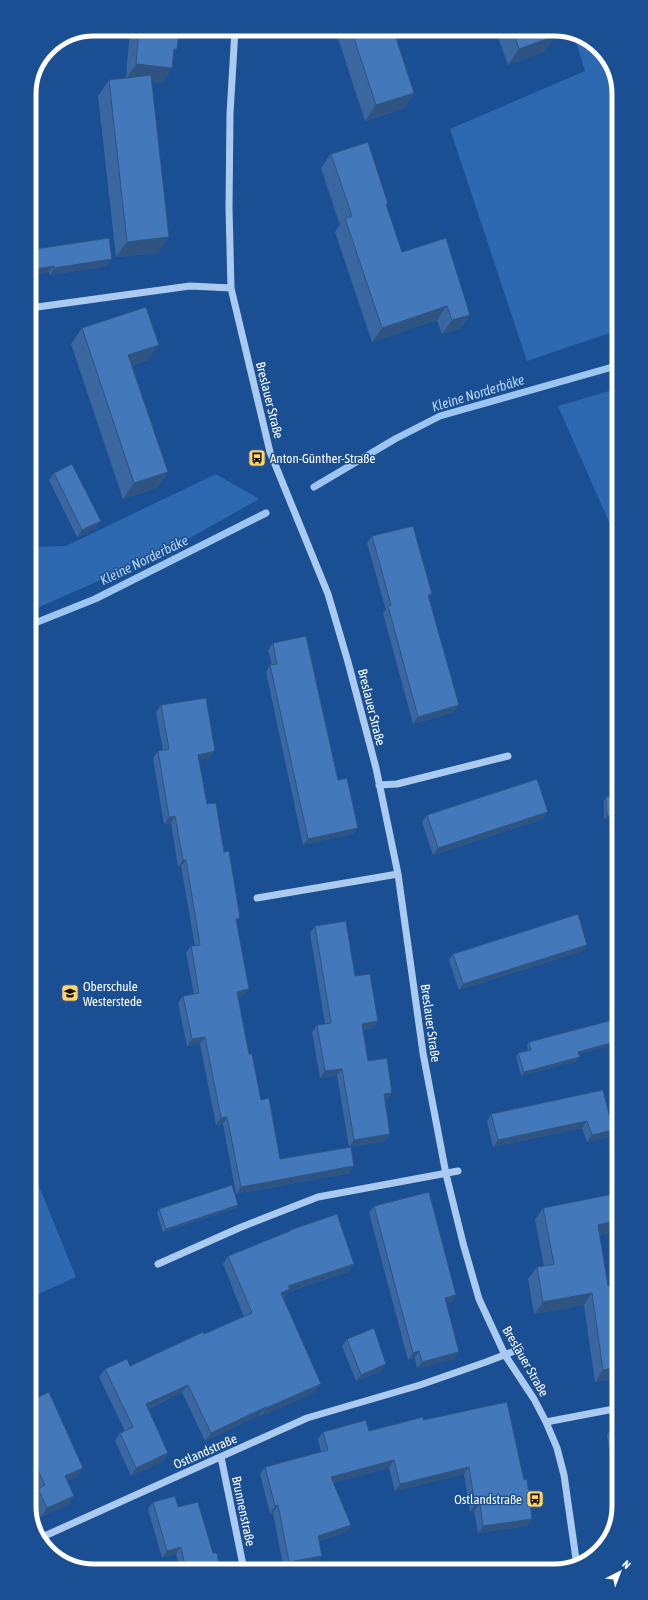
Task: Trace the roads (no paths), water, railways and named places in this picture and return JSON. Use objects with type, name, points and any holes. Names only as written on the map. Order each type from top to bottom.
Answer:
[{"type":"street","name":"Breslauer Straße","points":[[235,36],[230,114],[229,208],[231,288],[270,452],[328,594],[348,662],[379,785],[398,874],[422,1053],[446,1174],[463,1243],[480,1300],[505,1355],[534,1399],[557,1448],[564,1474],[576,1560]]},
{"type":"street","points":[[36,307],[190,286],[231,288]]},
{"type":"street","points":[[379,785],[396,784],[508,756]]},
{"type":"street","points":[[257,898],[398,874]]},
{"type":"street","points":[[158,1264],[239,1228],[318,1197],[458,1172]]},
{"type":"street","name":"Ostlandstraße","points":[[45,1536],[307,1418],[420,1385],[520,1349]]},
{"type":"street","points":[[546,1422],[612,1409]]},
{"type":"street","name":"Brunnenstraße","points":[[221,1457],[243,1564]]},
{"type":"waterway","name":"Kleine Norderbäke","points":[[314,487],[395,439],[440,416],[612,367]]},
{"type":"waterway","name":"Kleine Norderbäke","points":[[36,623],[95,599],[266,513]]},
{"type":"place","name":"Anton-Günther-Straße","points":[[257,458]]},
{"type":"place","name":"Oberschule Westerstede","points":[[70,993]]},
{"type":"place","name":"Ostlandstraße","points":[[535,1499]]}]
